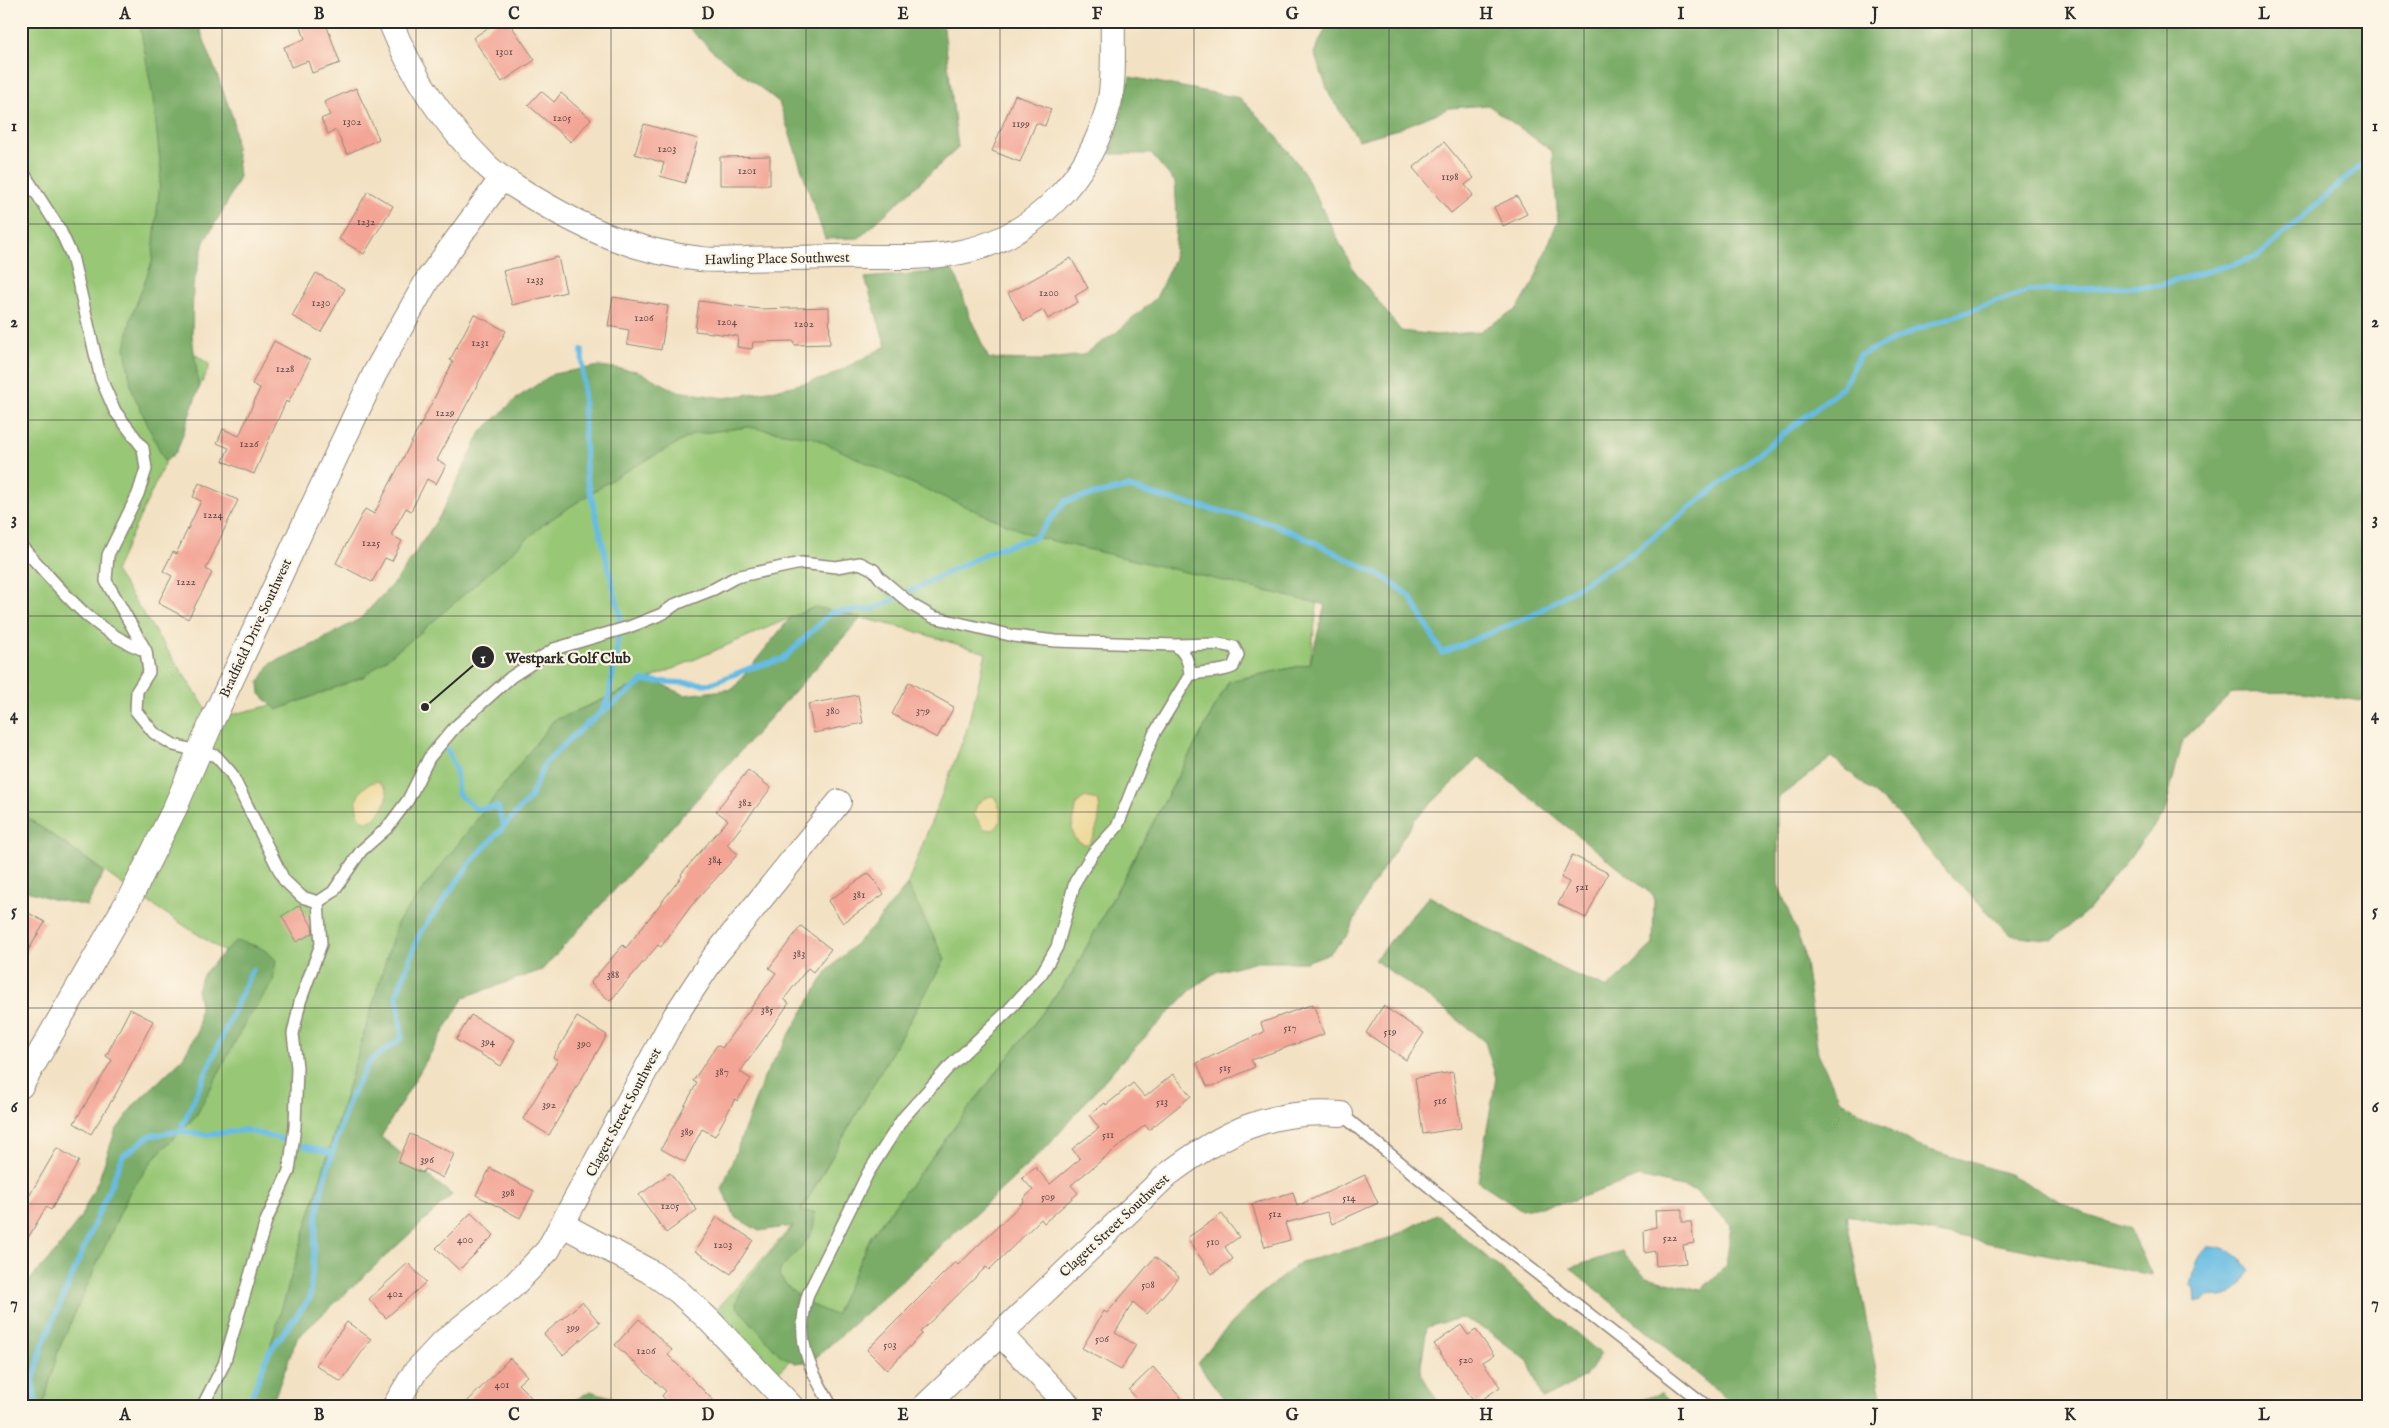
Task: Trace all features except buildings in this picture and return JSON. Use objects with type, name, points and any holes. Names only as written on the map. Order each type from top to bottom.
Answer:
[{"type":"street","name":"Hawling Place Southwest","points":[[390,21],[408,63],[421,86],[467,144],[502,178],[576,223],[601,234],[660,253],[703,260],[922,256],[959,252],[1011,234],[1034,220],[1074,180],[1100,132],[1109,103],[1113,72],[1113,21]]},
{"type":"street","name":"Bradfield Drive Southwest","points":[[21,1086],[133,892],[175,808],[199,752],[375,373],[428,279],[502,178]]},
{"type":"street","name":"Clagett Street Southwest","points":[[394,1407],[415,1372],[443,1342],[533,1268],[548,1250],[564,1226],[675,1016],[714,957],[839,802]]},
{"type":"street","name":"Clagett Street Southwest","points":[[924,1407],[1167,1175],[1196,1153],[1242,1128],[1267,1120],[1292,1114],[1317,1112],[1341,1114]]},
{"type":"street","points":[[564,1226],[650,1271],[678,1291],[708,1319],[792,1407]]},
{"type":"street","points":[[1000,1334],[1070,1407]]},
{"type":"lane","points":[[21,169],[60,230],[72,256],[101,379],[115,411],[143,448],[146,469],[138,494],[108,555],[106,581],[146,651],[149,672],[137,691],[136,711],[154,733],[174,746],[216,756],[231,773],[284,880],[302,897],[318,902]]},
{"type":"lane","points":[[21,546],[84,615],[98,627],[127,644],[146,651]]},
{"type":"lane","points":[[318,902],[333,892],[361,851],[387,828],[408,800],[429,758],[455,727],[511,677],[554,649],[611,633],[662,614],[676,604],[714,589],[736,577],[801,563],[836,566],[860,563],[874,570],[912,605],[933,617],[1014,636],[1055,642],[1175,645],[1218,644],[1234,648],[1238,655],[1233,667],[1226,670],[1203,671],[1190,675]]},
{"type":"lane","points":[[832,1407],[810,1370],[803,1348],[803,1312],[812,1286],[868,1173],[903,1118],[948,1068],[1007,1012],[1042,974],[1057,947],[1075,882],[1093,853],[1116,827],[1154,734],[1190,675],[1190,664],[1185,655],[1175,645]]},
{"type":"lane","points":[[202,1407],[224,1364],[266,1221],[289,1171],[295,1127],[297,1068],[293,1034],[300,1002],[321,944],[318,902]]},
{"type":"lane","points":[[1341,1114],[1498,1243],[1708,1407]]},
{"type":"green space","points":[[21,21],[150,21],[173,174],[160,329],[210,365],[115,571],[213,719],[315,695],[406,638],[479,543],[701,411],[860,416],[1318,598],[1310,664],[1229,681],[1072,974],[871,1236],[835,1316],[768,1382],[708,1319],[793,1225],[945,959],[907,885],[966,732],[986,653],[904,628],[815,607],[553,721],[265,1364],[249,1407],[38,1407],[42,1347],[252,970],[133,892],[21,813]]},
{"type":"green space","points":[[139,21],[197,21],[233,118],[239,177],[227,203],[204,242],[193,286],[192,336],[199,388],[177,451],[165,462],[132,391],[125,348],[131,318],[152,262],[161,170],[153,98]]},
{"type":"green space","points":[[681,21],[943,21],[958,148],[859,238],[825,239],[779,102],[715,53]]},
{"type":"green space","points":[[1329,21],[2368,21],[2368,702],[2302,692],[2232,693],[2183,740],[2164,814],[2088,910],[2053,940],[2011,935],[1944,869],[1897,813],[1832,757],[1778,798],[1778,884],[1803,949],[1818,1054],[1840,1100],[1920,1147],[2009,1174],[2086,1215],[2130,1229],[2152,1275],[1846,1215],[1883,1407],[1737,1407],[1570,1268],[1622,1251],[1646,1277],[1701,1290],[1726,1266],[1731,1225],[1694,1190],[1640,1177],[1564,1203],[1522,1210],[1478,1181],[1496,1078],[1485,1042],[1442,1007],[1374,960],[1429,896],[1564,970],[1608,988],[1653,944],[1654,896],[1479,757],[1415,819],[1370,889],[1347,936],[1330,953],[1306,962],[1253,962],[1216,972],[1193,988],[1116,1067],[1048,1146],[941,1246],[812,1361],[795,1363],[780,1355],[736,1306],[743,1288],[793,1226],[759,1231],[735,1217],[722,1189],[764,1077],[827,971],[872,928],[907,885],[945,959],[801,1211],[814,1212],[815,1221],[813,1229],[805,1243],[781,1268],[779,1275],[789,1288],[811,1304],[835,1315],[871,1236],[1072,974],[1229,681],[1310,664],[1325,605],[1036,537],[890,474],[814,438],[748,427],[694,434],[619,475],[544,524],[420,633],[363,677],[277,710],[260,694],[259,682],[270,664],[316,643],[361,618],[399,577],[441,514],[481,432],[517,398],[553,374],[600,366],[637,371],[677,391],[724,398],[775,390],[826,378],[886,346],[865,278],[952,270],[958,280],[969,315],[989,359],[1042,360],[1083,355],[1117,332],[1156,298],[1174,259],[1177,215],[1175,182],[1151,154],[1110,154],[1130,77],[1240,98],[1276,135],[1303,171],[1353,269],[1401,331],[1436,335],[1478,332],[1516,310],[1532,286],[1558,220],[1552,151],[1488,105],[1450,108],[1398,129],[1359,140],[1330,96],[1314,53]]},
{"type":"green space","points":[[815,607],[861,618],[542,970],[464,997],[381,1137],[452,1195],[297,1338],[271,1407],[249,1407],[265,1364],[397,923],[553,721],[651,679],[684,695],[733,689],[790,618]]},
{"type":"green space","points":[[21,813],[104,872],[87,906],[52,899],[21,889]]},
{"type":"green space","points":[[235,941],[258,947],[276,960],[273,982],[245,1023],[196,1116],[156,1156],[129,1193],[58,1351],[43,1407],[21,1407],[21,1296],[33,1276],[57,1250],[80,1218],[99,1179],[115,1132],[134,1105],[182,1059],[198,1031],[200,1005],[197,989],[204,973]]},
{"type":"green space","points":[[1436,1214],[1601,1354],[1585,1377],[1543,1399],[1528,1361],[1487,1330],[1460,1318],[1427,1327],[1420,1372],[1441,1407],[1230,1407],[1198,1364],[1214,1342],[1257,1297],[1301,1262],[1386,1240]]},
{"type":"green space","points":[[590,1391],[632,1403],[636,1407],[564,1407]]},
{"type":"green space","points":[[1661,1393],[1675,1407],[1621,1407]]},
{"type":"sand","points":[[377,781],[387,792],[386,801],[378,815],[370,821],[363,820],[358,814],[356,805],[358,796],[365,787]]},
{"type":"sand","points":[[993,796],[999,804],[1000,823],[993,830],[984,829],[974,815],[975,811],[982,800]]},
{"type":"sand","points":[[1085,797],[1097,800],[1100,809],[1094,835],[1088,844],[1083,844],[1074,838],[1072,828],[1077,803]]},
{"type":"water","points":[[2208,1247],[2227,1250],[2242,1260],[2250,1271],[2242,1284],[2231,1294],[2209,1298],[2203,1302],[2196,1302],[2195,1289],[2191,1284],[2198,1259]]},
{"type":"waterway","points":[[247,1407],[269,1352],[310,1298],[317,1214],[324,1180],[349,1100],[369,1062],[402,1038],[397,994],[419,935],[471,862],[530,798],[545,763],[584,726],[643,681],[710,684],[750,668],[783,659],[832,612],[874,609],[993,550],[1036,537],[1066,501],[1128,487],[1165,498],[1271,523],[1316,543],[1385,578],[1410,596],[1442,653],[1533,615],[1634,552],[1843,387],[1860,355],[1920,328],[2027,291],[2157,286],[2257,257],[2368,159]]},
{"type":"waterway","points":[[582,350],[586,475],[620,614],[616,657],[609,696],[602,711]]},
{"type":"waterway","points":[[447,749],[456,770],[458,794],[476,809],[498,807],[503,824]]},
{"type":"waterway","points":[[252,970],[180,1131],[207,1135],[245,1130],[286,1140]]},
{"type":"waterway","points":[[36,1407],[33,1382],[42,1347],[123,1156],[149,1136],[180,1131]]},
{"type":"waterway","points":[[304,1146],[332,1153]]},
{"type":"place","name":"Westpark Golf Club","points":[[425,707]]}]
